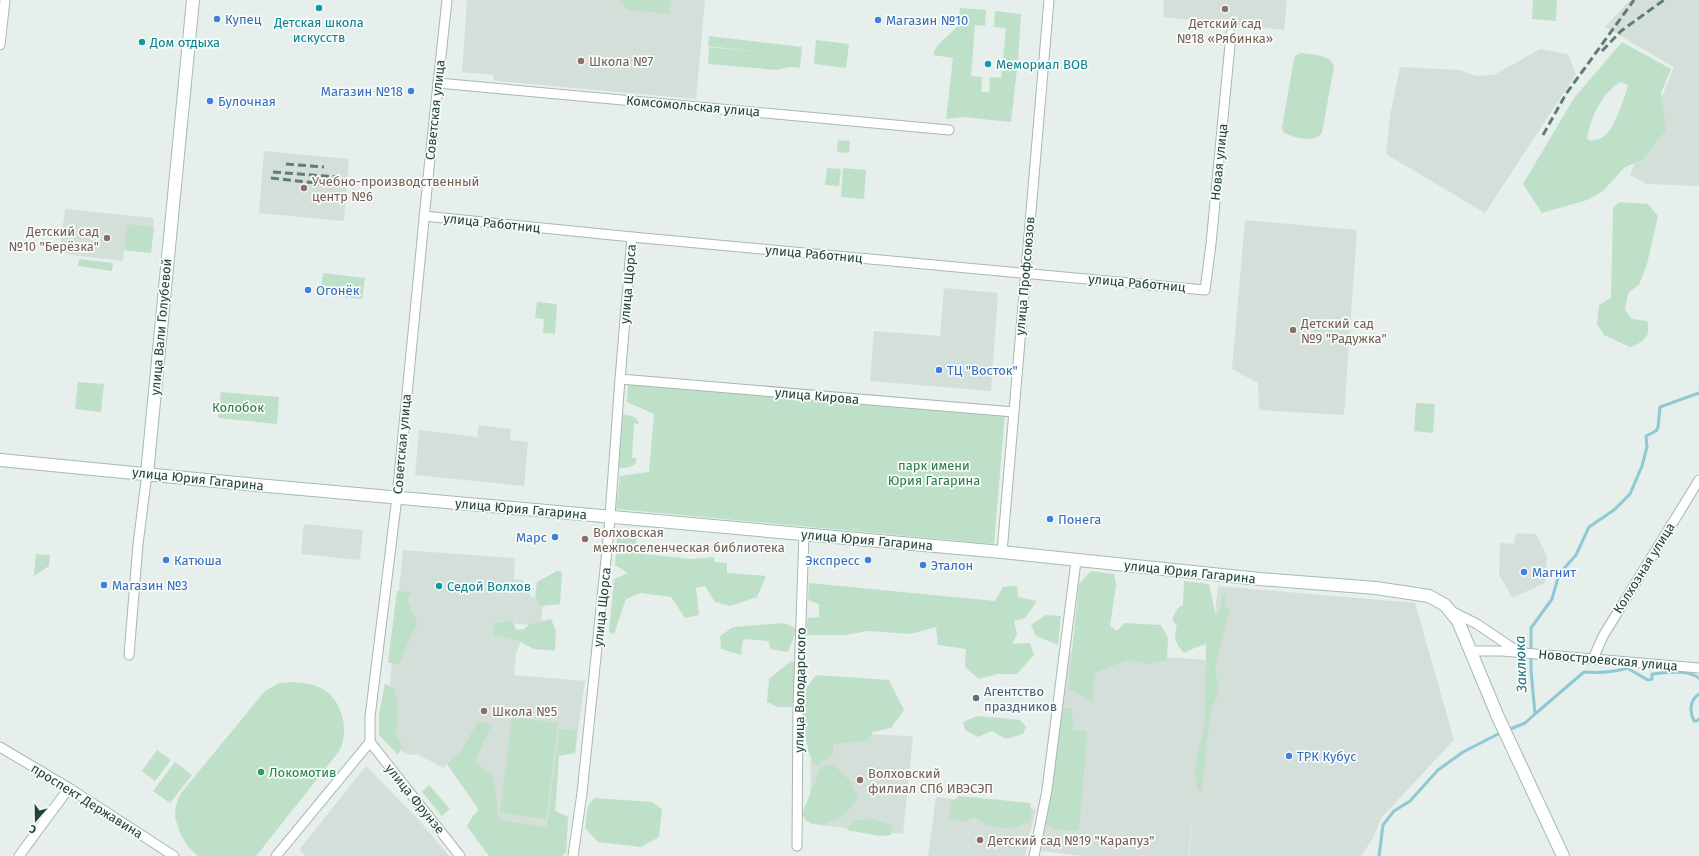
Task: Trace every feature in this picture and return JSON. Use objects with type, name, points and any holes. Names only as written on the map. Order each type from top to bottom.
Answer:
[{"type":"main road","name":"улица Вали Голубевой","points":[[147,474],[193,0]]},
{"type":"main road","name":"улица Юрия Гагарина","points":[[0,460],[1002,552],[1260,579],[1376,588],[1429,596],[1448,608]]},
{"type":"main road","points":[[1448,608],[1458,621],[1498,717],[1563,856]]},
{"type":"street","points":[[0,45],[5,0]]},
{"type":"street","name":"Советская улица","points":[[370,742],[370,717],[397,497],[424,216],[447,0]]},
{"type":"street","name":"улица Профсоюзов","points":[[1002,552],[1049,0]]},
{"type":"street","name":"Новая улица","points":[[1205,290],[1212,237],[1231,34]]},
{"type":"street","name":"Комсомольская улица","points":[[438,83],[949,130]]},
{"type":"street","name":"улица Работниц","points":[[424,216],[632,237],[1205,290]]},
{"type":"street","name":"улица Щорса","points":[[573,856],[582,793],[610,517],[632,237]]},
{"type":"street","name":"улица Кирова","points":[[620,378],[1014,412]]},
{"type":"street","name":"улица Вали Голубевой","points":[[129,655],[138,544],[147,474]]},
{"type":"street","name":"Колхозная улица","points":[[1593,659],[1602,636],[1699,480]]},
{"type":"street","name":"улица Володарского","points":[[798,846],[798,708],[804,534]]},
{"type":"street","points":[[1034,856],[1047,790],[1076,560]]},
{"type":"street","name":"Новостроевская улица","points":[[1448,608],[1477,624],[1518,652]]},
{"type":"street","name":"Новостроевская улица","points":[[1470,651],[1518,652],[1699,668]]},
{"type":"street","points":[[276,856],[370,742]]},
{"type":"street","name":"улица Фрунзе","points":[[370,742],[460,856]]},
{"type":"street","name":"проспект Державина","points":[[0,747],[69,788],[174,856]]},
{"type":"street","points":[[19,856],[69,788]]},
{"type":"shaded area","name":"Школа №7","points":[[467,0],[705,0],[696,99],[497,81],[493,80],[494,75],[462,72]]},
{"type":"shaded area","name":"Детский сад №18 «Рябинка»","points":[[1164,0],[1287,0],[1284,30],[1163,17]]},
{"type":"shaded area","points":[[1630,0],[1699,0],[1699,186],[1647,184],[1630,175],[1674,67],[1605,27]]},
{"type":"shaded area","points":[[1540,49],[1568,54],[1576,74],[1485,213],[1386,154],[1390,116],[1400,67],[1459,70],[1476,76],[1494,75]]},
{"type":"shaded area","name":"Учебно-производственный центр №6","points":[[264,151],[349,159],[344,221],[259,213]]},
{"type":"shaded area","name":"Детский cад №10 \"Берёзка\"","points":[[65,209],[154,218],[151,253],[124,250],[123,261],[71,255],[60,249]]},
{"type":"shaded area","name":"Детский cад №9 \"Радужка\"","points":[[1245,220],[1357,230],[1344,415],[1259,410],[1258,383],[1232,369]]},
{"type":"shaded area","points":[[944,288],[998,293],[991,391],[870,381],[874,331],[940,336]]},
{"type":"shaded area","points":[[479,425],[511,429],[510,440],[528,442],[524,486],[415,475],[419,430],[477,437]]},
{"type":"shaded area","points":[[304,524],[363,530],[360,560],[301,554]]},
{"type":"shaded area","points":[[1516,533],[1536,534],[1547,556],[1545,583],[1512,598],[1499,574],[1500,543],[1514,544]]},
{"type":"shaded area","name":"Школа №5","points":[[403,550],[515,558],[514,579],[523,580],[531,597],[543,598],[541,626],[498,622],[496,634],[522,637],[516,654],[514,675],[585,681],[575,753],[559,756],[555,811],[568,817],[566,852],[562,856],[489,856],[467,826],[479,810],[447,764],[444,768],[417,754],[409,755],[384,741]]},
{"type":"shaded area","points":[[1218,586],[1415,603],[1454,740],[1382,817],[1373,838],[1361,856],[1189,856],[1194,810],[1188,856],[1083,856],[1041,851],[1069,651],[1210,660]]},
{"type":"shaded area","name":"Волховский филиал СПб ИВЭСЭП","points":[[811,733],[913,736],[903,834],[810,824]]},
{"type":"shaded area","points":[[366,766],[417,818],[449,856],[305,856],[299,850]]},
{"type":"shaded area","name":"Детский сад №19 \"Карапуз\"","points":[[936,797],[1036,809],[1025,856],[928,856]]},
{"type":"green space","points":[[619,0],[671,0],[669,14],[627,10]]},
{"type":"green space","points":[[1533,0],[1557,0],[1556,21],[1532,19]]},
{"type":"green space","points":[[960,8],[986,10],[985,26],[975,25],[971,76],[982,77],[981,92],[989,92],[990,77],[1001,78],[1002,68],[1017,69],[1011,122],[962,117],[946,119],[953,58],[933,55],[937,46],[958,26]]},
{"type":"green space","points":[[995,11],[1021,14],[1018,61],[1003,60],[1006,28],[994,27]]},
{"type":"green space","points":[[709,36],[802,47],[800,68],[790,67],[777,70],[708,64],[709,47],[778,54],[708,46]]},
{"type":"green space","points":[[816,40],[849,44],[846,68],[814,64]]},
{"type":"green space","points":[[1622,42],[1671,69],[1661,93],[1666,130],[1643,159],[1624,168],[1602,192],[1587,200],[1542,213],[1523,184],[1574,98]],"holes":[[[1621,82],[1628,85],[1611,128],[1603,137],[1591,141],[1587,139],[1594,115],[1608,92]]]},
{"type":"green space","points":[[1301,53],[1325,57],[1332,62],[1334,66],[1322,133],[1315,138],[1310,139],[1288,135],[1284,133],[1282,127],[1294,59],[1296,55]]},
{"type":"green space","points":[[838,140],[850,141],[849,153],[837,152]]},
{"type":"green space","points":[[827,168],[841,169],[839,186],[825,185]]},
{"type":"green space","points":[[843,168],[866,170],[864,199],[841,197]]},
{"type":"green space","points":[[1619,202],[1648,204],[1658,216],[1647,264],[1639,285],[1628,293],[1625,310],[1632,319],[1647,321],[1648,331],[1647,335],[1642,341],[1630,347],[1604,335],[1597,324],[1599,305],[1611,298],[1613,208]]},
{"type":"green space","points":[[127,224],[154,227],[151,253],[124,250]]},
{"type":"green space","points":[[79,259],[113,263],[112,271],[78,266]]},
{"type":"green space","points":[[323,273],[365,278],[362,299],[320,294]]},
{"type":"green space","points":[[537,302],[557,304],[555,334],[543,333],[544,319],[535,318]]},
{"type":"green space","points":[[78,382],[104,384],[101,412],[75,409]]},
{"type":"green space","name":"парк имени Юрия Гагарина","points":[[628,382],[1005,413],[994,544],[616,509],[620,476],[649,472],[654,414],[627,402]]},
{"type":"green space","name":"Колобок","points":[[221,392],[279,397],[277,424],[218,418]]},
{"type":"green space","points":[[1416,403],[1435,404],[1433,433],[1414,431]]},
{"type":"green space","points":[[622,415],[630,415],[634,417],[639,424],[634,423],[632,458],[636,458],[636,463],[630,467],[618,468]]},
{"type":"green space","points":[[617,536],[637,537],[635,553],[692,559],[714,557],[714,562],[727,563],[727,573],[766,576],[757,597],[730,606],[715,602],[705,586],[696,588],[699,615],[685,618],[671,597],[640,593],[626,599],[614,634],[609,632],[614,579],[628,573],[615,565]]},
{"type":"green space","points":[[36,554],[50,555],[49,566],[34,576]]},
{"type":"green space","points":[[557,571],[562,572],[560,604],[541,606],[535,596],[537,582]]},
{"type":"green space","points":[[1091,571],[1114,574],[1116,585],[1110,626],[1117,631],[1125,623],[1161,625],[1168,638],[1167,660],[1150,664],[1128,660],[1095,673],[1093,701],[1068,689],[1079,584]]},
{"type":"green space","points":[[1184,581],[1209,584],[1216,617],[1221,607],[1222,596],[1226,594],[1225,607],[1230,608],[1215,669],[1219,689],[1210,715],[1202,791],[1197,790],[1195,768],[1205,722],[1206,644],[1184,653],[1176,641],[1175,634],[1177,626],[1172,619],[1178,608],[1183,605]]},
{"type":"green space","points":[[809,583],[995,601],[1003,587],[1017,586],[1018,597],[1037,601],[1025,618],[1014,621],[1017,634],[1012,644],[1030,643],[1034,655],[1017,674],[997,674],[979,679],[965,667],[966,649],[938,645],[936,627],[910,634],[868,631],[845,635],[804,635],[808,618],[819,617],[819,604],[808,600]]},
{"type":"green space","points":[[397,591],[411,592],[407,600],[418,624],[410,637],[400,664],[388,663]]},
{"type":"green space","points":[[1046,615],[1061,616],[1058,645],[1036,636],[1031,625]]},
{"type":"green space","points":[[551,619],[556,631],[555,651],[534,649],[519,641],[494,635],[494,624],[512,620],[516,630],[524,629],[530,624]]},
{"type":"green space","points":[[784,623],[797,629],[788,652],[770,649],[769,641],[743,639],[741,655],[721,649],[720,636],[733,627]]},
{"type":"green space","points":[[791,661],[805,667],[805,684],[791,707],[778,707],[767,702],[769,679]]},
{"type":"green space","points":[[816,675],[889,680],[904,710],[891,728],[873,732],[867,741],[833,744],[833,754],[816,766],[809,753],[801,720],[803,692]]},
{"type":"green space","name":"Локомотив","points":[[294,682],[321,688],[329,693],[335,700],[339,707],[344,724],[343,742],[340,750],[257,855],[198,856],[188,847],[180,833],[175,817],[176,805],[181,793],[265,691],[279,683]]},
{"type":"green space","points":[[385,683],[395,690],[398,707],[396,733],[402,747],[398,755],[379,735],[379,715]]},
{"type":"green space","points":[[1063,708],[1072,708],[1073,730],[1086,731],[1087,739],[1079,830],[1051,828],[1044,823],[1057,754]]},
{"type":"green space","points":[[977,716],[1020,720],[1026,727],[1023,734],[1006,739],[992,731],[978,737],[965,730],[963,722]]},
{"type":"green space","points":[[512,717],[558,723],[546,819],[500,813]]},
{"type":"green space","points":[[478,722],[492,724],[475,761],[494,778],[499,820],[547,827],[559,729],[577,730],[575,753],[559,756],[555,811],[568,817],[566,852],[562,856],[489,856],[467,826],[479,810],[447,764],[460,752]]},
{"type":"green space","points":[[157,750],[171,760],[155,781],[142,771]]},
{"type":"green space","points":[[175,762],[192,775],[170,803],[153,791]]},
{"type":"green space","points":[[833,764],[850,781],[858,798],[843,816],[822,825],[806,821],[802,814],[821,767]]},
{"type":"green space","points":[[429,785],[450,809],[442,816],[422,792]]},
{"type":"green space","points":[[959,796],[1030,803],[1032,812],[1030,821],[1012,829],[987,826],[975,817],[963,822],[949,818],[951,803]]},
{"type":"green space","points":[[594,798],[652,802],[662,809],[659,837],[641,847],[598,842],[585,828],[588,806]]},
{"type":"green space","points":[[873,819],[892,825],[891,835],[880,836],[847,830],[853,820]]},
{"type":"waterway","name":"Заклюка","points":[[1508,730],[1525,723],[1535,714],[1531,670],[1531,628],[1552,599],[1559,574],[1576,555],[1589,527],[1614,510],[1630,494],[1642,466],[1647,447],[1646,436],[1656,431],[1658,427],[1660,407],[1699,393]]},
{"type":"waterway","points":[[1535,714],[1584,672],[1606,672],[1627,668],[1648,680],[1652,679],[1652,674],[1670,672],[1689,673],[1699,678]]},
{"type":"waterway","points":[[1699,694],[1696,696],[1691,706],[1691,713],[1694,721],[1699,719]]},
{"type":"waterway","name":"Заклюка","points":[[1379,856],[1383,825],[1394,811],[1410,801],[1438,770],[1463,752],[1502,732]]},
{"type":"railway","points":[[1543,135],[1566,94],[1634,0]]},
{"type":"railway","points":[[1602,51],[1621,31],[1664,0]]},
{"type":"railway","points":[[286,164],[324,167]]},
{"type":"railway","points":[[273,172],[338,177]]},
{"type":"railway","points":[[271,178],[334,185]]},
{"type":"place","name":"Детская школа искусств","points":[[319,8]]},
{"type":"place","name":"Детский сад №18 «Рябинка»","points":[[1225,9]]},
{"type":"place","name":"Купец","points":[[217,19]]},
{"type":"place","name":"Магазин №10","points":[[878,20]]},
{"type":"place","name":"Дом отдыха","points":[[142,42]]},
{"type":"place","name":"Школа №7","points":[[581,61]]},
{"type":"place","name":"Мемориал ВОВ","points":[[988,64]]},
{"type":"place","name":"Магазин №18","points":[[411,91]]},
{"type":"place","name":"Булочная","points":[[210,101]]},
{"type":"place","name":"Учебно-производственный центр №6","points":[[304,188]]},
{"type":"place","name":"Детский cад №10 \"Берёзка\"","points":[[107,238]]},
{"type":"place","name":"Огонёк","points":[[308,290]]},
{"type":"place","name":"Детский cад №9 \"Радужка\"","points":[[1293,330]]},
{"type":"place","name":"ТЦ \"Восток\"","points":[[939,370]]},
{"type":"place","name":"Понега","points":[[1050,519]]},
{"type":"place","name":"Марс","points":[[555,537]]},
{"type":"place","name":"Волховская межпоселенческая библиотека","points":[[585,539]]},
{"type":"place","name":"Катюша","points":[[166,560]]},
{"type":"place","name":"Экспресс","points":[[868,560]]},
{"type":"place","name":"Эталон","points":[[923,565]]},
{"type":"place","name":"Магнит","points":[[1524,572]]},
{"type":"place","name":"Магазин №3","points":[[104,585]]},
{"type":"place","name":"Седой Волхов","points":[[439,586]]},
{"type":"place","name":"Агентство праздников","points":[[976,698]]},
{"type":"place","name":"Школа №5","points":[[484,711]]},
{"type":"place","name":"ТРК Кубус","points":[[1289,756]]},
{"type":"place","name":"Локомотив","points":[[261,772]]},
{"type":"place","name":"Волховский филиал СПб ИВЭСЭП","points":[[860,780]]},
{"type":"place","name":"Детский сад №19 \"Карапуз\"","points":[[980,840]]}]
